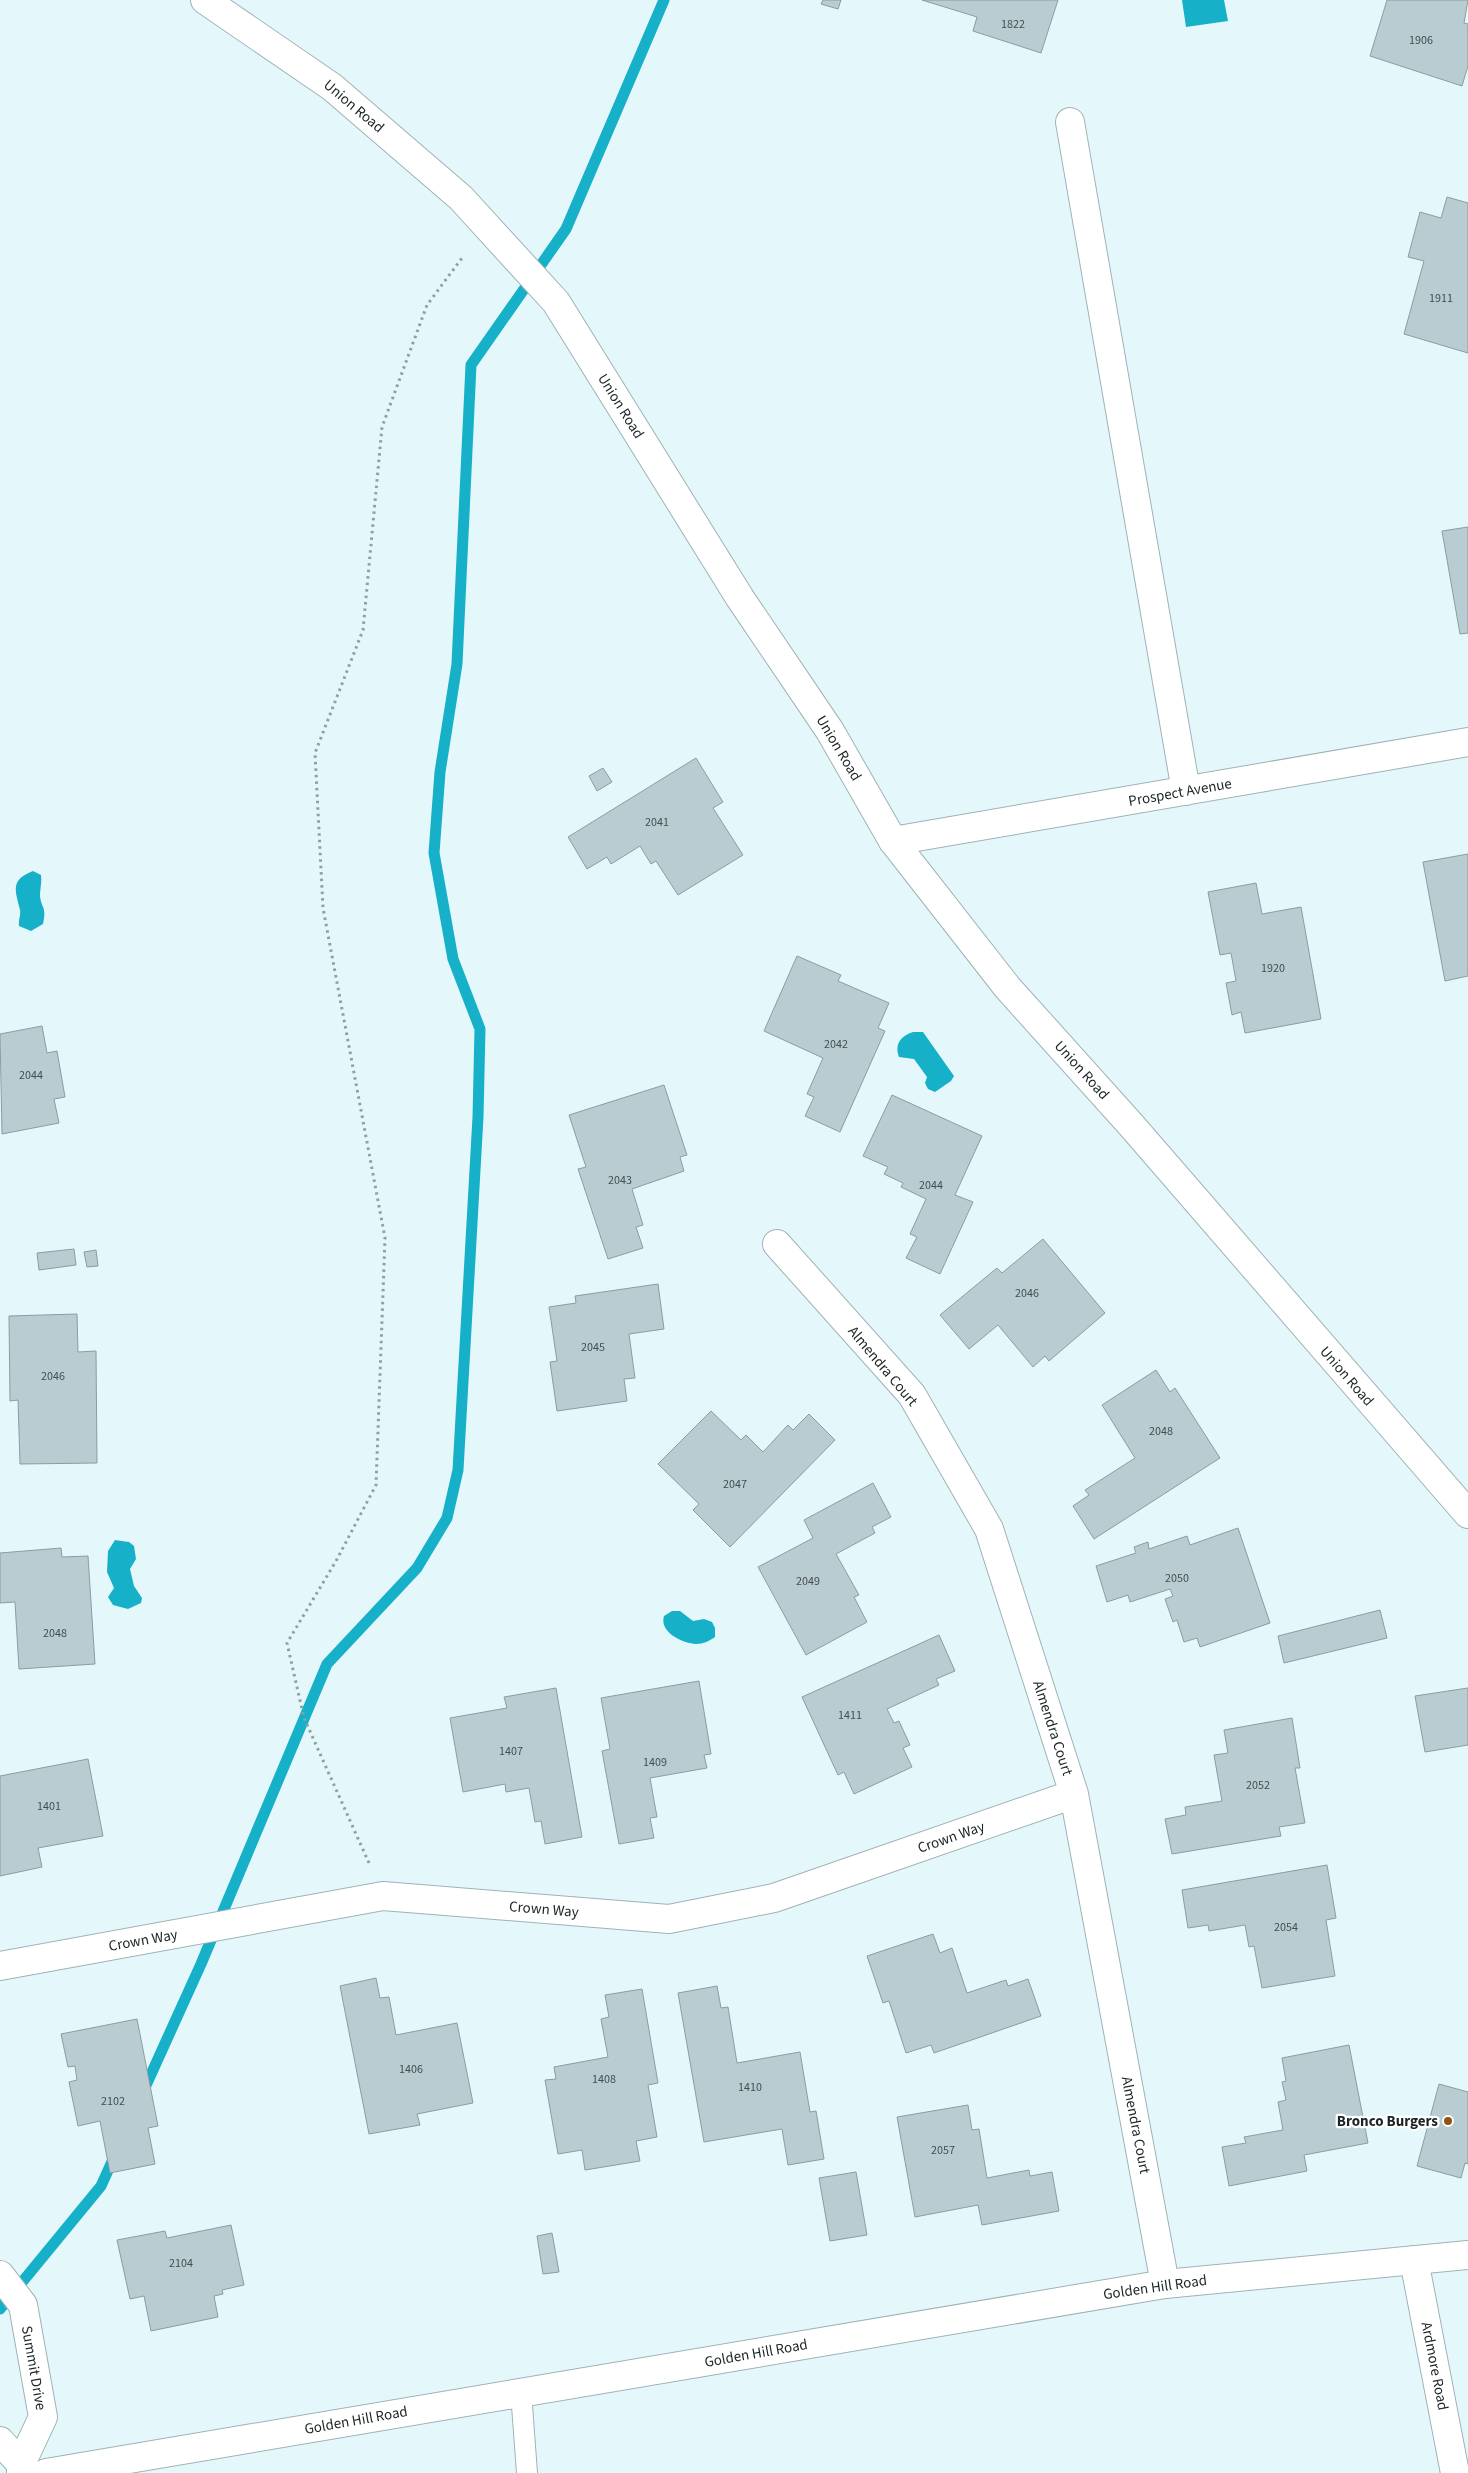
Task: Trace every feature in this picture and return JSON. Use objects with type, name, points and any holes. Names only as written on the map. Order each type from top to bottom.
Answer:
[{"type":"street","name":"Union Road","points":[[205,0],[339,93],[461,198],[556,302],[740,598],[830,731],[893,841],[1007,987],[1132,1126],[1468,1514]]},
{"type":"street","points":[[1070,122],[1186,791]]},
{"type":"street","name":"Prospect Avenue","points":[[893,841],[1468,742]]},
{"type":"street","name":"Almendra Court","points":[[777,1244],[912,1396],[989,1529],[1074,1794],[1165,2284]]},
{"type":"street","name":"Crown Way","points":[[0,1966],[383,1896],[669,1919],[774,1898],[1074,1794]]},
{"type":"street","name":"Golden Hill Road","points":[[46,2473],[1165,2284],[1468,2255]]},
{"type":"street","name":"Ardmore Road","points":[[1414,2260],[1455,2473]]},
{"type":"street","name":"Summit Drive","points":[[0,2275],[23,2305],[43,2417],[21,2468],[0,2442]]},
{"type":"lane","points":[[521,2392],[527,2473]]},
{"type":"path","points":[[383,1896],[304,1718],[287,1643],[336,1561],[376,1485],[385,1238],[323,908],[315,753],[363,630],[382,427],[428,305],[462,258]]},
{"type":"water","points":[[1182,0],[1224,0],[1228,21],[1186,27]]},
{"type":"water","points":[[33,871],[41,875],[40,896],[44,914],[43,924],[31,931],[19,926],[20,912],[16,886],[21,878]]},
{"type":"water","points":[[913,1032],[923,1032],[954,1076],[951,1081],[935,1092],[928,1089],[925,1083],[927,1077],[914,1059],[899,1057],[898,1044],[902,1038]]},
{"type":"water","points":[[115,1540],[129,1542],[134,1546],[136,1559],[130,1569],[134,1586],[142,1598],[141,1603],[128,1609],[113,1605],[108,1597],[114,1588],[107,1572],[108,1551]]},
{"type":"water","points":[[672,1611],[680,1611],[693,1621],[704,1619],[712,1622],[715,1628],[715,1637],[706,1642],[696,1644],[673,1636],[668,1632],[663,1622],[664,1616]]},
{"type":"building","points":[[823,0],[841,0],[838,9],[821,4]]},
{"type":"building","points":[[922,0],[1058,0],[1041,53],[973,31],[977,17]]},
{"type":"building","points":[[1387,0],[1468,0],[1464,23],[1468,24],[1468,66],[1462,86],[1370,56]]},
{"type":"building","points":[[1447,197],[1468,203],[1468,353],[1404,334],[1424,261],[1408,257],[1420,212],[1441,218]]},
{"type":"building","points":[[1468,527],[1468,633],[1460,634],[1442,531]]},
{"type":"building","points":[[696,758],[723,802],[713,808],[743,855],[678,895],[656,861],[651,864],[640,846],[611,864],[607,857],[587,869],[568,837]]},
{"type":"building","points":[[603,768],[612,782],[597,791],[589,776]]},
{"type":"building","points":[[1468,854],[1468,976],[1445,981],[1423,862]]},
{"type":"building","points":[[1256,883],[1262,914],[1301,907],[1321,1019],[1245,1033],[1241,1012],[1232,1015],[1226,983],[1236,981],[1231,953],[1220,955],[1208,892]]},
{"type":"building","points":[[797,956],[841,975],[838,981],[889,1003],[878,1028],[885,1031],[840,1132],[805,1116],[814,1097],[807,1094],[823,1058],[764,1031]]},
{"type":"building","points":[[42,1026],[47,1053],[57,1051],[65,1097],[54,1099],[59,1123],[2,1134],[0,1034]]},
{"type":"building","points":[[664,1085],[687,1155],[680,1157],[684,1171],[632,1189],[643,1225],[636,1227],[643,1248],[608,1259],[578,1169],[586,1167],[569,1115]]},
{"type":"building","points":[[892,1095],[982,1136],[955,1195],[973,1202],[940,1274],[906,1258],[917,1237],[910,1234],[926,1199],[901,1187],[903,1183],[884,1174],[888,1167],[863,1156]]},
{"type":"building","points":[[1043,1239],[1105,1313],[1049,1361],[1045,1356],[1033,1367],[998,1325],[969,1349],[940,1315],[997,1268],[1002,1273]]},
{"type":"building","points":[[74,1249],[76,1265],[39,1270],[37,1253]]},
{"type":"building","points":[[96,1250],[98,1266],[87,1267],[84,1252]]},
{"type":"building","points":[[658,1284],[664,1329],[629,1334],[635,1378],[624,1379],[627,1401],[557,1411],[550,1362],[557,1361],[549,1307],[576,1303],[575,1296]]},
{"type":"building","points":[[77,1314],[78,1352],[96,1351],[97,1463],[20,1464],[18,1400],[10,1401],[9,1316]]},
{"type":"building","points":[[1156,1370],[1170,1392],[1175,1388],[1220,1458],[1094,1539],[1073,1506],[1089,1495],[1085,1490],[1135,1458],[1102,1405]]},
{"type":"building","points":[[711,1411],[741,1440],[746,1435],[763,1452],[788,1425],[793,1430],[809,1414],[835,1440],[730,1547],[693,1510],[699,1504],[658,1464]]},
{"type":"building","points":[[873,1483],[891,1517],[872,1527],[875,1533],[836,1554],[859,1595],[854,1597],[867,1622],[806,1655],[758,1567],[813,1538],[804,1520]]},
{"type":"building","points":[[1238,1528],[1270,1623],[1200,1647],[1197,1638],[1184,1642],[1177,1620],[1173,1622],[1165,1599],[1173,1596],[1170,1589],[1130,1602],[1128,1595],[1107,1602],[1096,1566],[1136,1553],[1134,1547],[1148,1542],[1149,1549],[1187,1536],[1190,1545]]},
{"type":"building","points":[[61,1548],[62,1557],[88,1556],[95,1664],[19,1669],[15,1602],[0,1603],[0,1553]]},
{"type":"building","points":[[1380,1610],[1387,1638],[1284,1663],[1278,1636]]},
{"type":"building","points":[[939,1635],[955,1671],[936,1679],[939,1685],[887,1709],[894,1723],[899,1721],[910,1745],[903,1748],[912,1767],[854,1794],[844,1772],[838,1775],[802,1697]]},
{"type":"building","points":[[699,1681],[711,1754],[704,1755],[707,1768],[650,1778],[657,1817],[650,1818],[654,1838],[619,1844],[602,1751],[610,1749],[601,1698]]},
{"type":"building","points":[[556,1688],[582,1837],[545,1844],[541,1821],[535,1822],[529,1788],[506,1792],[505,1784],[463,1792],[450,1718],[507,1708],[504,1697]]},
{"type":"building","points":[[1468,1688],[1468,1745],[1425,1752],[1415,1696]]},
{"type":"building","points":[[1292,1718],[1300,1768],[1295,1768],[1305,1823],[1279,1827],[1281,1836],[1172,1854],[1165,1819],[1186,1815],[1185,1807],[1222,1801],[1214,1755],[1228,1753],[1224,1730]]},
{"type":"building","points":[[88,1759],[103,1836],[38,1848],[42,1867],[0,1876],[0,1776]]},
{"type":"building","points":[[1327,1865],[1336,1918],[1326,1920],[1335,1976],[1262,1988],[1254,1946],[1249,1947],[1245,1925],[1209,1931],[1208,1925],[1188,1928],[1182,1890]]},
{"type":"building","points":[[933,1934],[940,1953],[952,1948],[967,1993],[1006,1980],[1008,1986],[1028,1979],[1041,2016],[934,2053],[931,2045],[906,2053],[889,2001],[883,2003],[867,1956]]},
{"type":"building","points":[[376,1978],[380,1998],[389,1997],[396,2035],[457,2023],[473,2103],[417,2114],[420,2125],[369,2134],[340,1986]]},
{"type":"building","points":[[717,1986],[721,2008],[728,2007],[737,2063],[800,2052],[810,2112],[816,2111],[824,2159],[788,2165],[782,2129],[704,2142],[678,1993]]},
{"type":"building","points":[[642,1989],[658,2083],[648,2085],[657,2137],[636,2141],[640,2161],[585,2170],[582,2150],[558,2154],[545,2080],[556,2079],[554,2067],[608,2057],[601,2019],[609,2017],[605,1995]]},
{"type":"building","points":[[137,2019],[158,2126],[148,2128],[155,2164],[110,2173],[100,2121],[78,2126],[69,2082],[77,2080],[75,2066],[68,2067],[61,2034]]},
{"type":"building","points":[[1349,2045],[1368,2143],[1304,2155],[1307,2171],[1229,2186],[1222,2147],[1246,2143],[1244,2137],[1283,2130],[1278,2102],[1286,2100],[1282,2082],[1286,2081],[1282,2058]]},
{"type":"building","name":"Bronco Burgers","points":[[1439,2084],[1468,2092],[1468,2164],[1465,2163],[1461,2178],[1417,2166]]},
{"type":"building","points":[[968,2105],[972,2130],[979,2129],[987,2178],[1029,2170],[1030,2176],[1052,2172],[1059,2211],[982,2225],[978,2205],[915,2217],[897,2117]]},
{"type":"building","points":[[856,2172],[867,2235],[830,2241],[819,2178]]},
{"type":"building","points":[[231,2225],[244,2285],[222,2290],[223,2294],[214,2296],[218,2317],[151,2331],[144,2296],[130,2299],[117,2240],[165,2231],[167,2238]]},
{"type":"building","points":[[552,2233],[559,2272],[543,2274],[537,2236]]},
{"type":"waterway","points":[[143,2092],[201,1964],[327,1664],[417,1568],[447,1518],[458,1470],[478,1117],[480,1029],[453,959],[434,853],[440,772],[457,664],[471,365],[566,229],[664,0]]},
{"type":"waterway","points":[[0,2309],[101,2186],[115,2155]]},
{"type":"place","name":"Bronco Burgers","points":[[1448,2121]]}]
